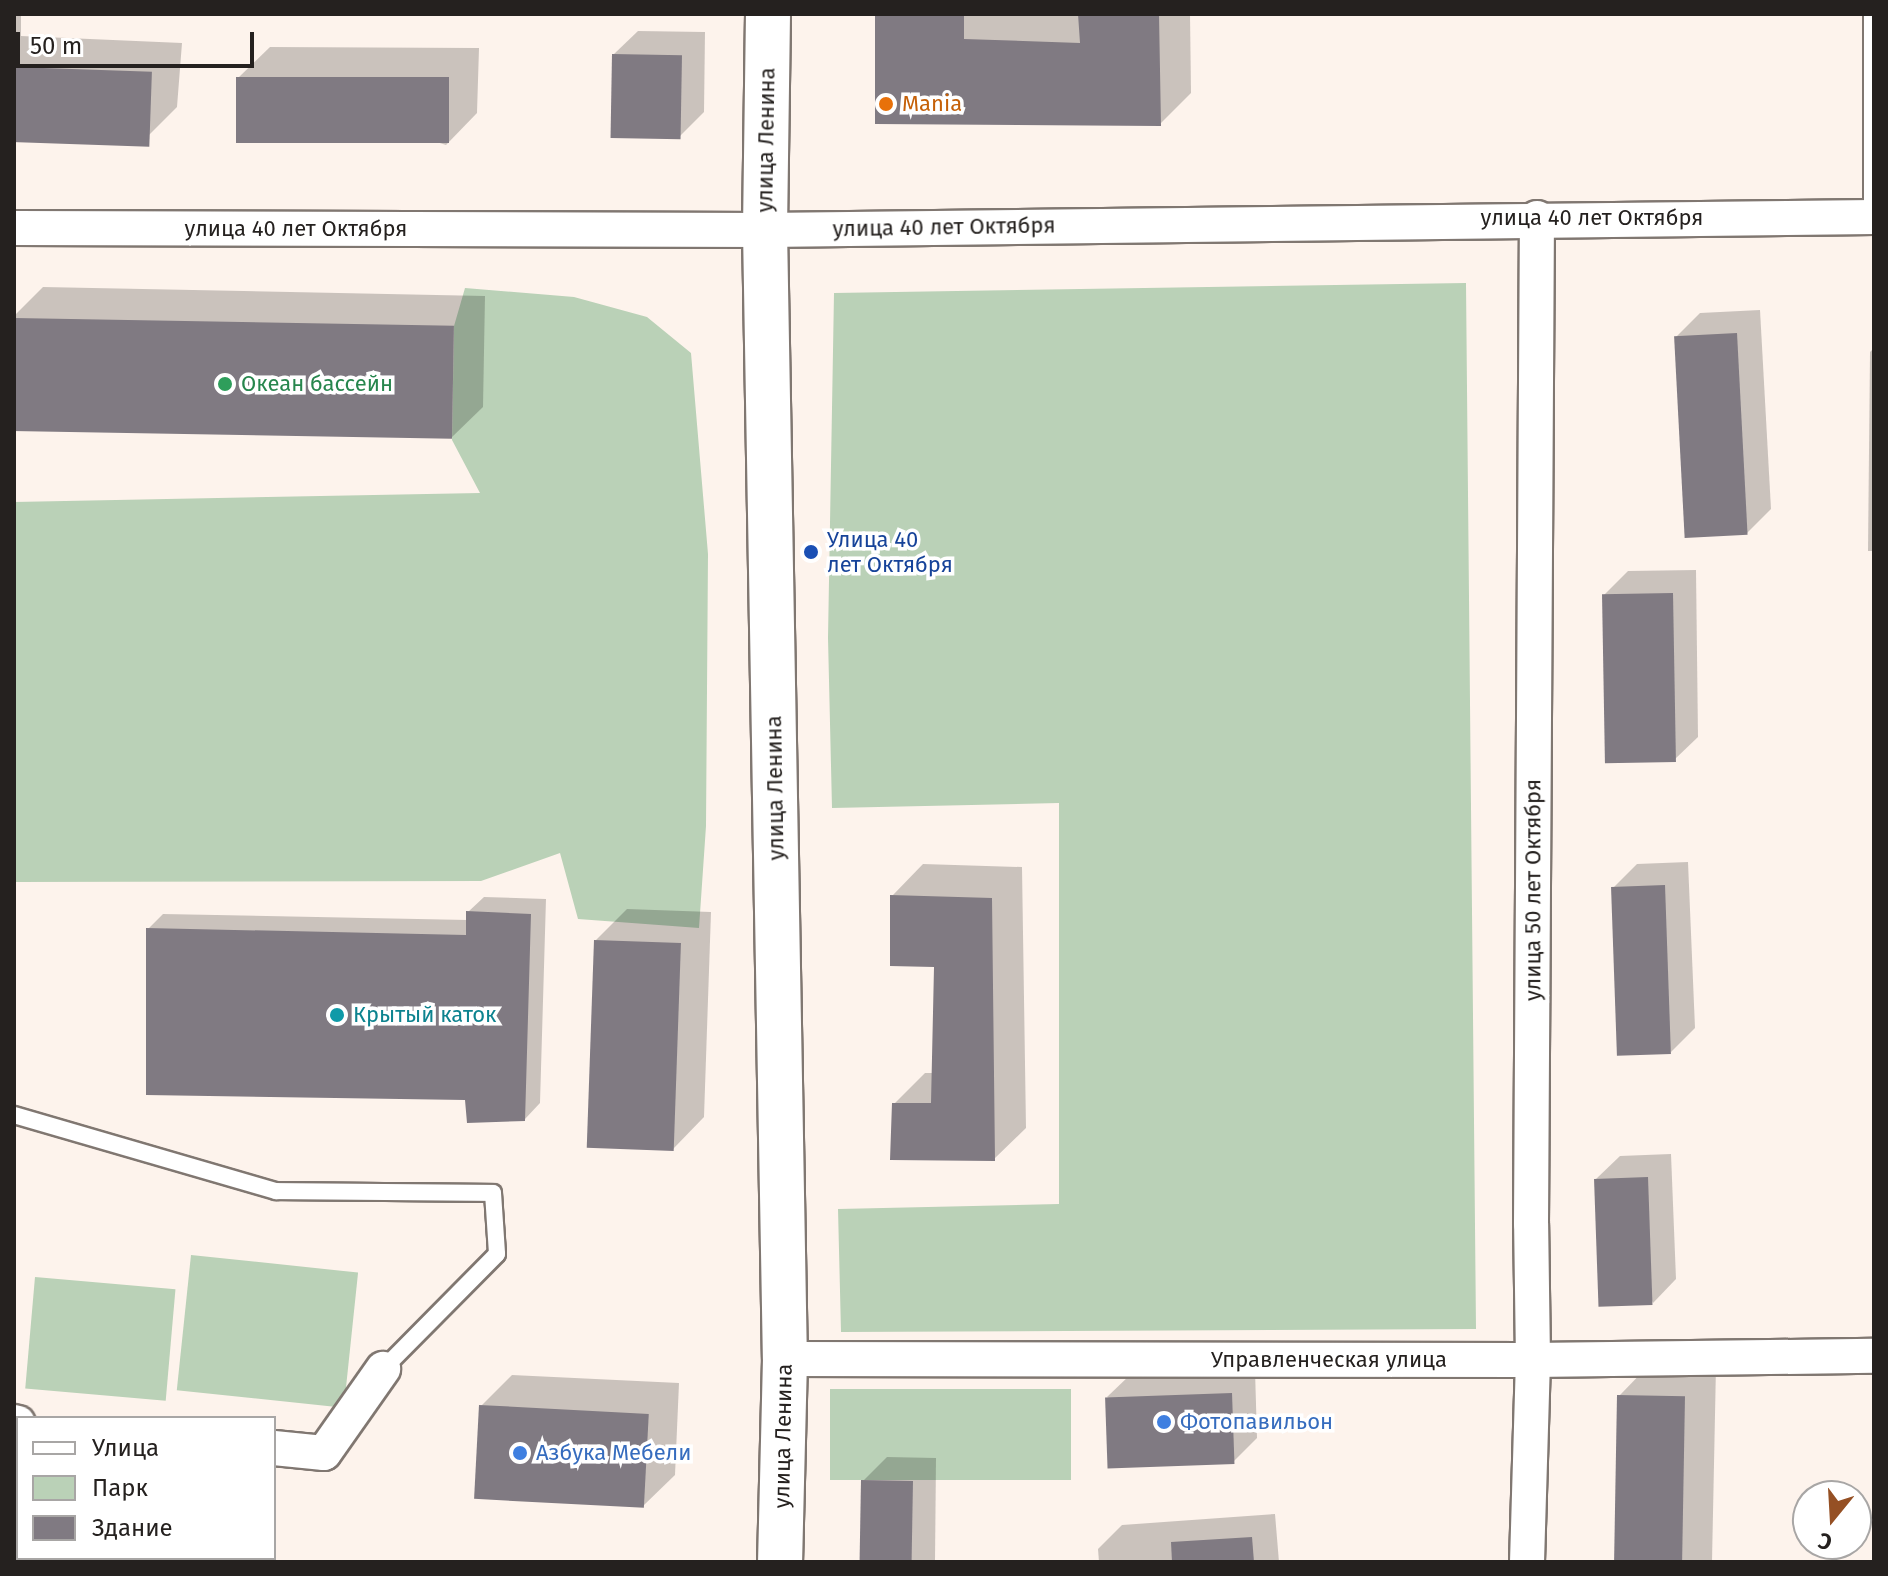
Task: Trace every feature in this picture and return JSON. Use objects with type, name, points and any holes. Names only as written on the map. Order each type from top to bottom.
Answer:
[{"type":"main road","name":"улица Ленина","points":[[768,14],[765,230],[785,1359],[780,1562]]},
{"type":"street","name":"улица 40 лет Октября","points":[[14,228],[765,230],[1537,218],[1873,217]]},
{"type":"street","name":"улица 50 лет Октября","points":[[1527,1562],[1533,1360],[1531,1208],[1537,218]]},
{"type":"street","name":"Управленческая улица","points":[[785,1359],[1533,1360],[1874,1356]]},
{"type":"street","points":[[276,1448],[324,1453],[383,1369]]},
{"type":"lane","points":[[1872,14],[1873,217]]},
{"type":"lane","points":[[14,1115],[276,1191],[493,1193],[497,1254],[383,1369]]},
{"type":"green space","points":[[1466,283],[1476,1329],[841,1332],[838,1209],[1059,1204],[1059,803],[832,808],[828,638],[834,293]]},
{"type":"green space","points":[[465,288],[574,297],[647,317],[691,353],[708,554],[706,826],[699,928],[578,919],[560,853],[481,881],[14,882],[14,502],[480,493],[452,440],[454,326]]},
{"type":"green space","points":[[191,1255],[358,1273],[344,1408],[177,1390]]},
{"type":"green space","points":[[35,1277],[175,1289],[166,1401],[25,1389]]},
{"type":"green space","points":[[830,1389],[1071,1389],[1071,1480],[830,1480]]},
{"type":"building","points":[[875,14],[964,14],[964,39],[1080,43],[1078,14],[1159,14],[1161,126],[875,124]]},
{"type":"building","points":[[612,54],[682,55],[681,139],[611,138]]},
{"type":"building","points":[[14,67],[152,72],[149,147],[14,142]]},
{"type":"building","points":[[236,77],[449,77],[449,143],[236,143]]},
{"type":"building","points":[[14,318],[454,326],[452,439],[14,431]]},
{"type":"building","points":[[1737,333],[1748,535],[1685,538],[1674,336]]},
{"type":"building","points":[[1673,593],[1676,762],[1605,763],[1602,594]]},
{"type":"building","points":[[1665,885],[1671,1054],[1617,1056],[1611,887]]},
{"type":"building","points":[[890,895],[992,898],[995,1161],[890,1160],[892,1103],[931,1103],[934,967],[890,966]]},
{"type":"building","name":"Крытый каток","points":[[466,911],[531,914],[525,1121],[467,1123],[465,1100],[146,1095],[146,928],[466,935]]},
{"type":"building","points":[[594,940],[681,943],[674,1151],[587,1148]]},
{"type":"building","points":[[1648,1177],[1652,1305],[1599,1307],[1594,1179]]},
{"type":"building","points":[[1232,1393],[1234,1464],[1108,1468],[1105,1397]]},
{"type":"building","points":[[1617,1395],[1685,1396],[1682,1562],[1614,1562]]},
{"type":"building","points":[[479,1405],[649,1414],[644,1508],[474,1499]]},
{"type":"building","points":[[861,1480],[913,1481],[912,1562],[860,1562]]},
{"type":"building","points":[[1252,1537],[1254,1562],[1172,1562],[1171,1542]]},
{"type":"place","name":"Mania","points":[[886,104]]},
{"type":"place","name":"Океан бассейн","points":[[225,384]]},
{"type":"place","name":"Улица 40 лет Октября","points":[[811,552]]},
{"type":"place","name":"Крытый каток","points":[[337,1015]]},
{"type":"place","name":"Фотопавильон","points":[[1164,1422]]},
{"type":"place","name":"Азбука Мебели","points":[[520,1453]]}]
